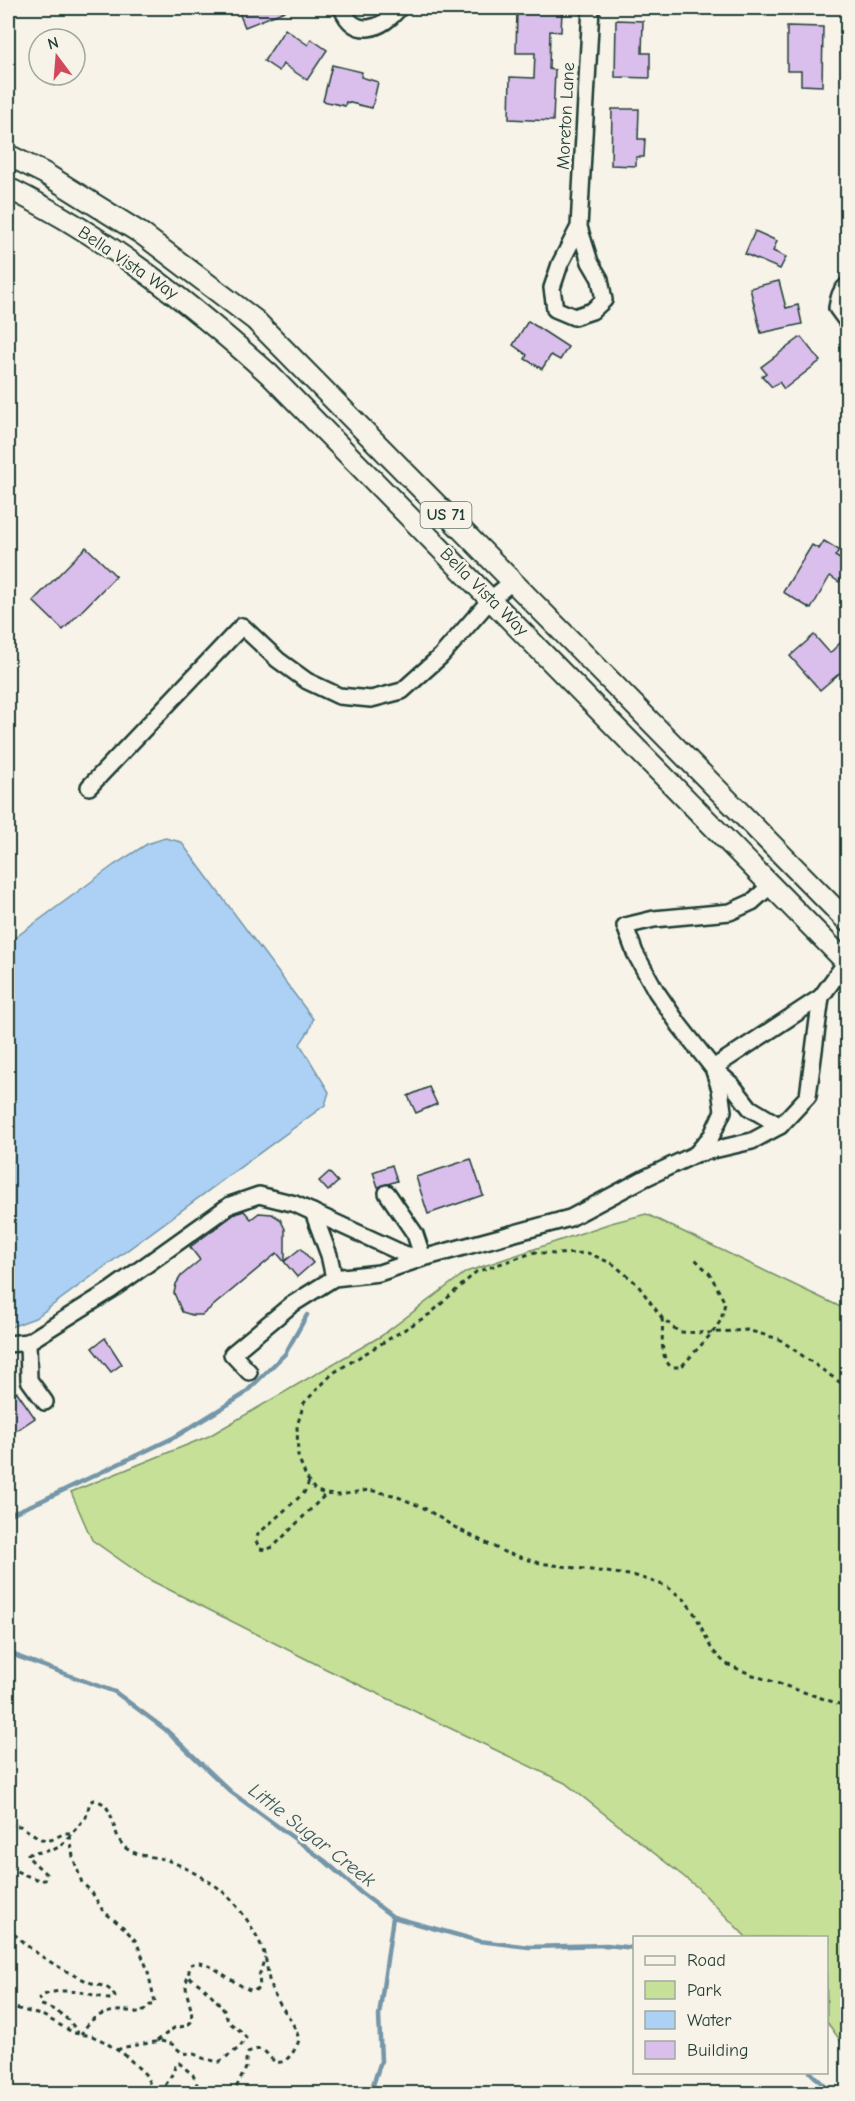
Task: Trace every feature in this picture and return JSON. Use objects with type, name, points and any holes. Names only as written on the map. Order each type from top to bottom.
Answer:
[{"type":"main road","name":"Bella Vista Way","points":[[8,155],[44,173],[142,234],[255,320],[848,922]]},
{"type":"main road","name":"Bella Vista Way","points":[[8,189],[33,201],[128,259],[210,321],[269,374],[847,963]]},
{"type":"street","points":[[342,8],[346,19],[357,26],[370,29],[387,21],[399,8]]},
{"type":"street","name":"Moreton Lane","points":[[579,227],[560,264],[552,288],[555,309],[574,317],[592,312],[604,300],[600,279],[590,262],[579,227],[591,8]]},
{"type":"street","points":[[848,285],[843,288],[837,308],[848,323]]},
{"type":"street","points":[[89,787],[242,626],[278,660],[308,681],[339,696],[371,699],[402,691],[441,656],[491,599],[513,581]]},
{"type":"street","points":[[771,885],[752,902],[730,912],[654,918],[625,926],[635,953],[656,991],[680,1026],[713,1068],[732,1085],[750,1108],[780,1126]]},
{"type":"street","points":[[713,1068],[822,997],[847,963]]},
{"type":"street","points":[[249,1372],[232,1354],[291,1305],[334,1278],[379,1274],[423,1258],[570,1218],[696,1154],[752,1141],[780,1126],[808,1096],[822,997]]},
{"type":"street","points":[[696,1154],[712,1135],[723,1111],[720,1089],[713,1068]]},
{"type":"street","points":[[387,1193],[415,1234],[423,1258]]},
{"type":"street","points":[[8,1344],[28,1342],[111,1290],[230,1205],[259,1195],[295,1204],[404,1254],[423,1258]]},
{"type":"street","points":[[313,1212],[329,1255],[334,1278]]},
{"type":"street","points":[[28,1342],[29,1380],[45,1402]]},
{"type":"path","points":[[848,1388],[779,1339],[747,1330],[679,1332],[662,1318],[637,1284],[613,1264],[588,1253],[535,1252],[476,1272],[430,1314],[333,1373],[304,1403],[297,1426],[298,1456],[315,1490],[325,1494],[340,1495],[369,1490],[393,1495],[424,1508],[456,1528],[504,1552],[539,1563],[636,1576],[666,1586],[685,1599],[712,1650],[726,1664],[848,1707]]},
{"type":"path","points":[[662,1318],[662,1353],[665,1361],[671,1367],[681,1367],[721,1320],[725,1303],[710,1274],[694,1258]]},
{"type":"path","points":[[309,1482],[304,1493],[258,1534],[256,1541],[260,1549],[266,1550],[273,1547],[325,1494]]},
{"type":"path","points":[[8,1868],[23,1872],[39,1881],[45,1880],[46,1874],[28,1857],[28,1854],[53,1850],[61,1846],[86,1817],[90,1802],[93,1800],[106,1805],[115,1834],[126,1849],[141,1856],[176,1864],[216,1886],[230,1897],[260,1944],[274,1995],[289,2015],[299,2040],[296,2048],[285,2061],[280,2063],[275,2062],[264,2051],[256,2049],[248,2053],[246,2068],[233,2094]]},
{"type":"path","points":[[8,1825],[20,1826],[41,1839],[51,1840],[65,1833],[71,1834]]},
{"type":"path","points":[[71,1834],[73,1857],[82,1883],[91,1891],[103,1911],[136,1941],[147,1968],[155,2002],[140,2014],[123,2009],[104,2014],[90,2021],[80,2033]]},
{"type":"path","points":[[8,1927],[15,1936],[55,1964],[80,1978],[113,1991],[115,1997],[109,2000],[96,1995],[71,1992],[53,1992],[39,1998],[41,2005],[57,2011],[80,2033]]},
{"type":"path","points":[[156,2042],[174,2028],[186,2026],[191,2022],[193,2016],[185,1983],[190,1965],[202,1962],[236,1984],[254,1991],[260,1987],[259,1976],[265,1957]]},
{"type":"path","points":[[117,2050],[161,2041],[172,2044],[182,2053],[194,2054],[217,2062],[243,2044],[245,2035],[229,2021],[223,2009],[207,1991],[188,1977]]},
{"type":"path","points":[[8,2006],[44,2016],[74,2033],[103,2041],[125,2055],[145,2074],[155,2094]]},
{"type":"path","points":[[162,2094],[174,2073],[175,2065],[179,2063],[193,2075],[201,2094]]},
{"type":"green space","points":[[646,1214],[847,1310],[847,2050],[828,2023],[828,1936],[745,1936],[697,1887],[565,1783],[326,1669],[146,1578],[92,1540],[71,1492],[209,1436],[381,1336],[466,1272],[611,1223]]},
{"type":"water","points":[[165,838],[181,842],[313,1019],[310,1029],[300,1044],[329,1092],[325,1105],[35,1318],[11,1327],[8,1325],[8,943],[114,865],[147,844]]},
{"type":"building","points":[[237,8],[292,8],[245,27]]},
{"type":"building","points":[[517,10],[562,11],[561,32],[550,31],[549,69],[555,70],[553,121],[509,119],[510,77],[534,78],[535,53],[516,53]]},
{"type":"building","points":[[616,20],[643,21],[642,53],[650,53],[650,78],[615,77]]},
{"type":"building","points":[[787,26],[823,27],[822,86],[801,85],[801,71],[787,71]]},
{"type":"building","points":[[285,29],[308,45],[311,39],[327,50],[307,80],[283,64],[279,71],[264,61]]},
{"type":"building","points":[[332,65],[362,72],[361,77],[378,82],[372,108],[346,102],[345,106],[323,101]]},
{"type":"building","points":[[612,109],[639,109],[638,139],[645,139],[644,157],[636,157],[636,166],[611,165]]},
{"type":"building","points":[[755,231],[777,241],[773,251],[786,257],[780,269],[745,254]]},
{"type":"building","points":[[779,281],[786,308],[798,305],[802,324],[761,333],[750,288]]},
{"type":"building","points":[[528,321],[568,347],[560,360],[551,355],[542,369],[525,359],[527,355],[513,345]]},
{"type":"building","points":[[801,337],[820,361],[784,389],[779,382],[772,387],[762,376],[766,373],[761,367]]},
{"type":"building","points":[[824,541],[839,550],[835,556],[848,564],[848,569],[839,582],[830,576],[811,609],[783,592],[812,545],[819,549]]},
{"type":"building","points":[[86,547],[116,576],[63,630],[33,601]]},
{"type":"building","points":[[814,635],[830,653],[841,642],[848,649],[848,666],[820,690],[790,656]]},
{"type":"building","points":[[429,1087],[437,1104],[416,1113],[408,1096]]},
{"type":"building","points":[[471,1159],[483,1195],[428,1214],[416,1177]]},
{"type":"building","points":[[392,1165],[397,1181],[378,1187],[373,1172]]},
{"type":"building","points":[[329,1172],[338,1182],[328,1191],[319,1181]]},
{"type":"building","points":[[244,1211],[251,1219],[259,1213],[272,1214],[280,1219],[285,1229],[285,1261],[301,1248],[313,1263],[297,1277],[277,1253],[202,1315],[182,1312],[174,1293],[176,1284],[181,1276],[200,1260],[190,1247],[235,1214]]},
{"type":"building","points":[[105,1338],[122,1364],[111,1372],[92,1348]]},
{"type":"building","points":[[17,1392],[35,1418],[14,1432],[8,1422],[8,1398]]},
{"type":"waterway","points":[[8,1515],[175,1437],[243,1395],[285,1354],[307,1315]]},
{"type":"waterway","name":"Little Sugar Creek","points":[[8,1650],[19,1657],[115,1692],[166,1730],[231,1792],[325,1861],[393,1917],[479,1941],[529,1947],[607,1945],[633,1948]]},
{"type":"waterway","points":[[370,2094],[381,2061],[379,2016],[393,1917]]},
{"type":"waterway","name":"Little Sugar Creek","points":[[812,2074],[833,2094]]}]
